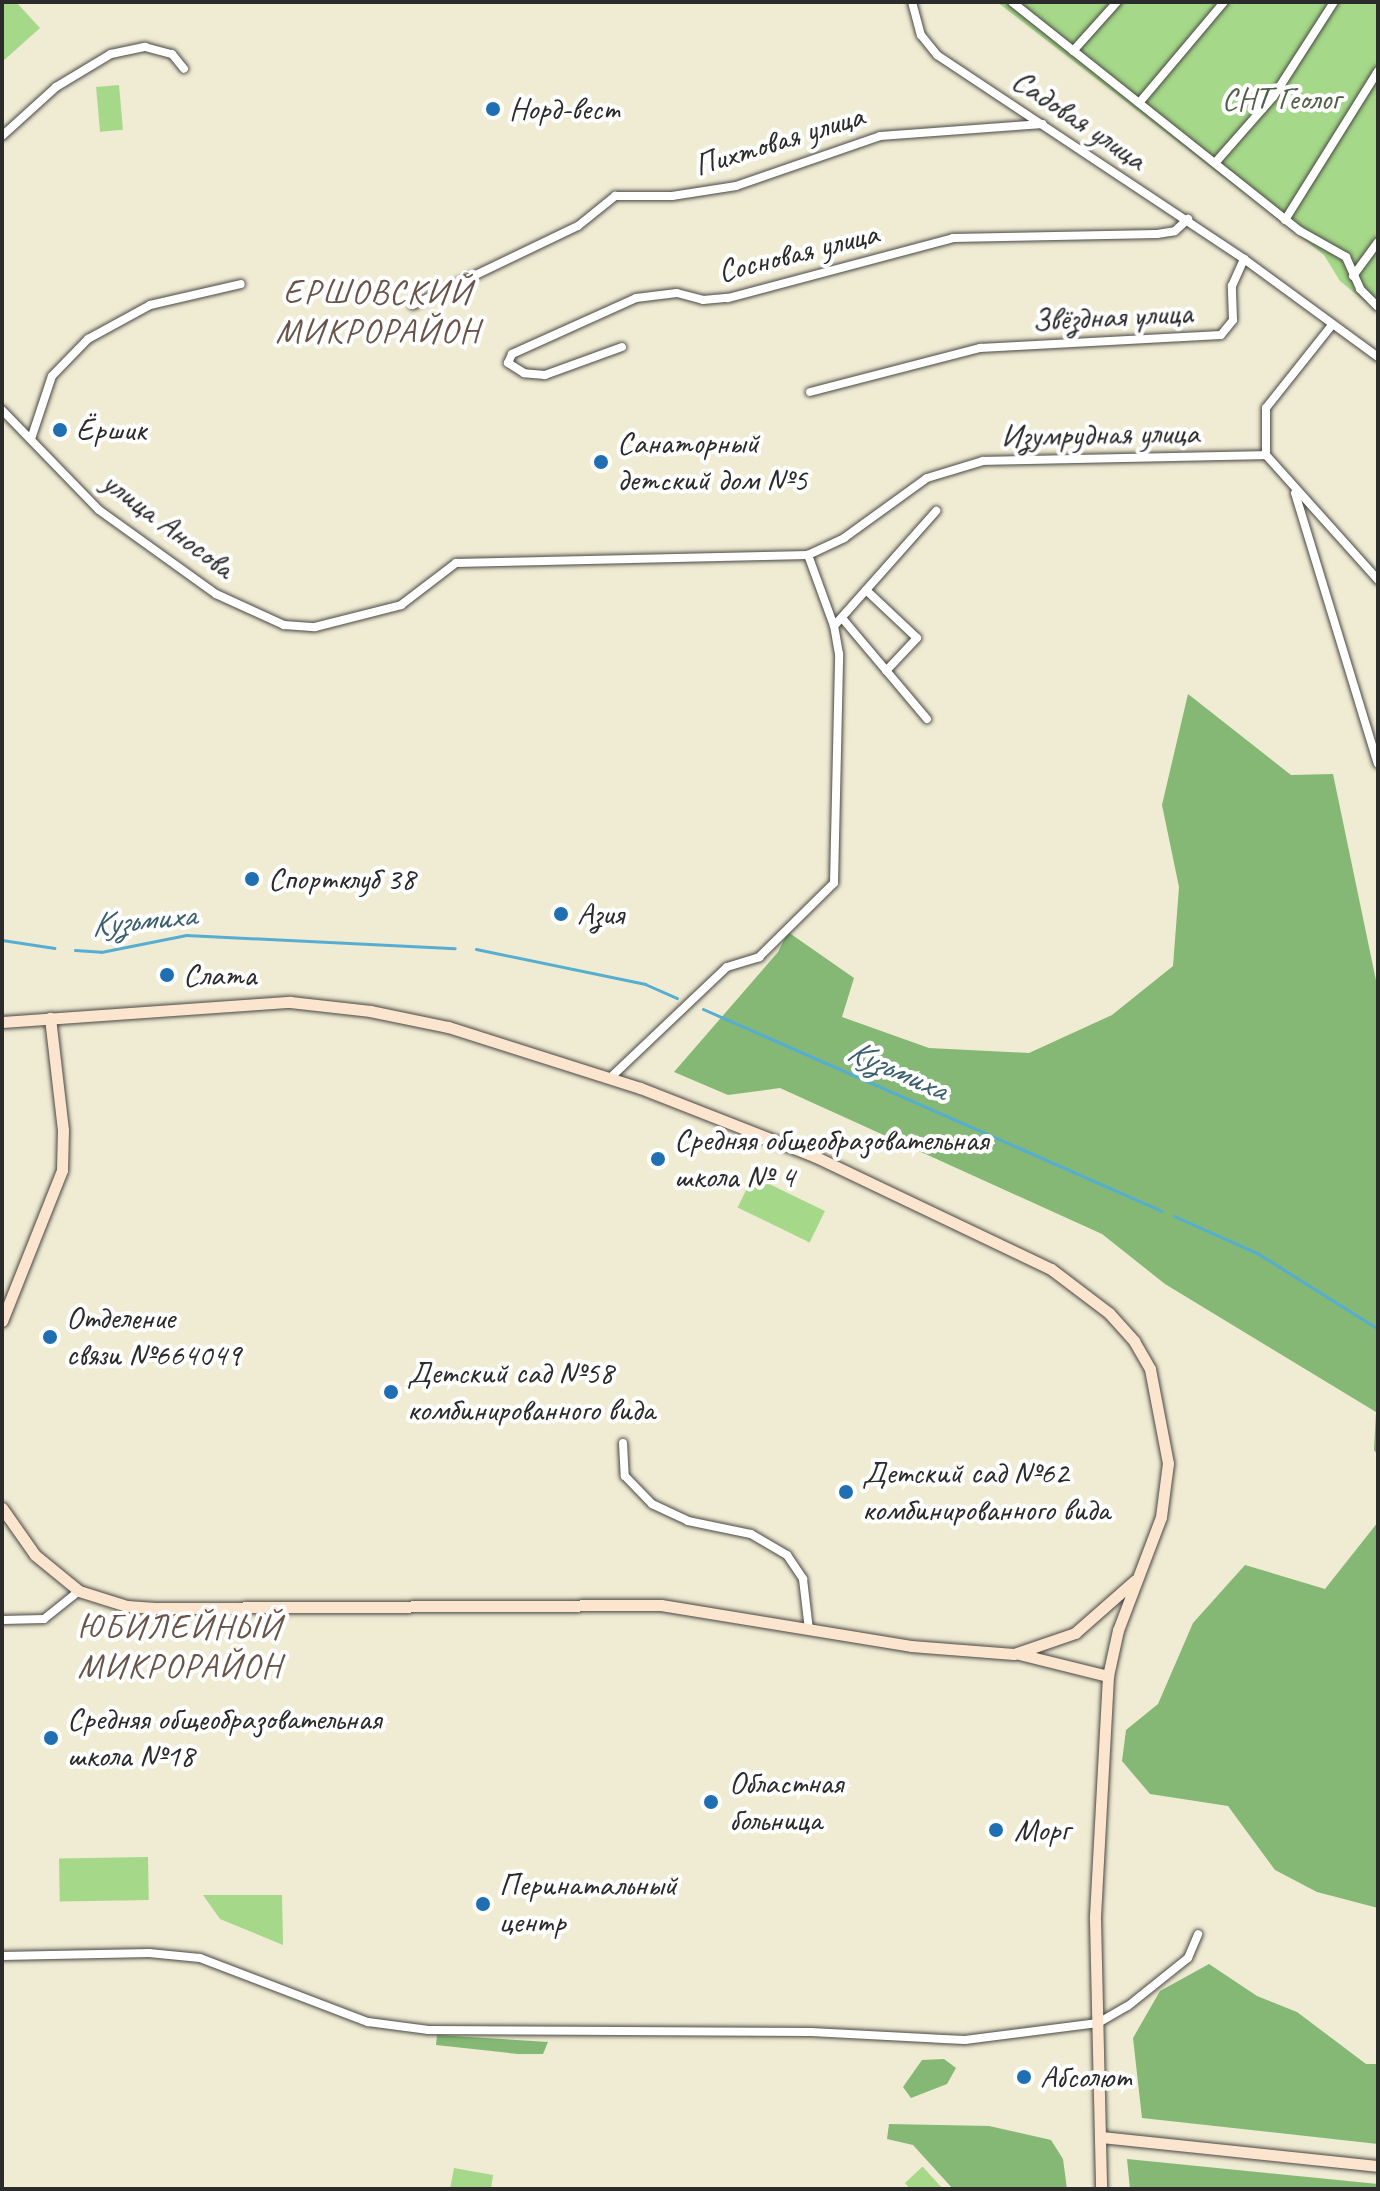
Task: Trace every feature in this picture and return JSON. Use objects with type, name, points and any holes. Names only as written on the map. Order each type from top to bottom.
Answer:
[{"type":"main road","points":[[2,1022],[239,1004],[332,1005],[448,1027],[610,1078],[794,1148],[1051,1269],[1109,1313],[1134,1341],[1150,1369],[1165,1436],[1166,1490],[1140,1575],[1118,1630],[1108,1676],[1095,1919],[1101,2189]]},
{"type":"main road","points":[[2,1321],[39,1238],[62,1170],[63,1130],[50,1018]]},
{"type":"main road","points":[[2,1508],[35,1555],[79,1591],[127,1606],[651,1605],[940,1649],[1014,1654],[1108,1676]]},
{"type":"main road","points":[[1014,1654],[1048,1645],[1091,1623],[1140,1575]]},
{"type":"main road","points":[[1102,2137],[1378,2166]]},
{"type":"street","name":"Садовая улица","points":[[912,2],[921,35],[937,55],[1244,259]]},
{"type":"street","points":[[1012,2],[1285,220],[1346,257],[1353,276],[1378,307]]},
{"type":"street","points":[[1073,51],[1117,2]]},
{"type":"street","points":[[1139,103],[1224,2]]},
{"type":"street","points":[[1215,163],[1273,97],[1334,2]]},
{"type":"street","points":[[2,136],[56,87],[111,54],[145,47],[172,54],[184,69]]},
{"type":"street","points":[[1285,220],[1378,71]]},
{"type":"street","name":"Пихтовая улица","points":[[413,305],[578,226],[615,196],[672,196],[736,186],[880,136],[1043,124]]},
{"type":"street","name":"Сосновая улица","points":[[622,347],[545,375],[524,373],[508,363],[512,354],[636,298],[677,293],[703,300],[728,298],[953,238],[1157,234],[1175,231],[1188,219]]},
{"type":"street","points":[[1353,276],[1378,242]]},
{"type":"street","points":[[1244,259],[1378,357]]},
{"type":"street","name":"Звёздная улица","points":[[810,392],[980,348],[1221,335],[1233,320],[1232,286],[1244,259]]},
{"type":"street","points":[[31,439],[52,376],[88,339],[150,305],[241,284]]},
{"type":"street","points":[[1332,325],[1266,408],[1266,455],[1294,491],[1350,543],[1378,580]]},
{"type":"street","name":"улица Аносова","points":[[2,410],[125,531],[216,594],[284,625],[315,627],[401,605],[445,569],[469,562],[808,555]]},
{"type":"street","name":"Изумрудная улица","points":[[808,555],[844,538],[927,478],[983,461],[1266,455]]},
{"type":"street","points":[[1294,491],[1378,764]]},
{"type":"street","points":[[834,626],[936,511]]},
{"type":"street","points":[[610,1078],[727,967],[759,957],[834,883],[839,654],[834,626],[808,555]]},
{"type":"street","points":[[866,590],[917,638],[886,671]]},
{"type":"street","points":[[842,618],[927,719]]},
{"type":"street","points":[[623,1443],[625,1476],[652,1504],[675,1517],[751,1534],[787,1555],[803,1579],[809,1630]]},
{"type":"street","points":[[2,1620],[44,1619],[79,1591]]},
{"type":"street","points":[[2,1956],[149,1953],[200,1958],[368,2022],[428,2030],[811,2032],[965,2040],[1098,2023],[1128,2006],[1188,1958],[1198,1934]]},
{"type":"green space","points":[[2,2],[16,2],[40,28],[2,62]]},
{"type":"green space","name":"СНТ Геолог","points":[[997,2],[1378,2],[1378,312],[1340,281],[1324,255]]},
{"type":"green space","points":[[119,85],[123,130],[100,132],[96,87]]},
{"type":"green space","points":[[1188,694],[1291,775],[1333,774],[1378,990],[1378,1455],[1374,1450],[1376,1412],[1165,1284],[1102,1234],[780,1088],[728,1095],[674,1072],[778,952],[788,932],[854,978],[842,1017],[929,1048],[1029,1053],[1112,1015],[1173,966],[1179,887],[1162,805]]},
{"type":"green space","points":[[753,1176],[825,1211],[810,1243],[738,1207]]},
{"type":"green space","points":[[1378,1522],[1378,1908],[1317,1892],[1275,1870],[1228,1806],[1150,1794],[1122,1761],[1126,1730],[1158,1704],[1193,1623],[1245,1565],[1325,1589]]},
{"type":"green space","points":[[148,1857],[149,1900],[60,1902],[59,1859]]},
{"type":"green space","points":[[203,1895],[282,1895],[283,1945],[220,1919]]},
{"type":"green space","points":[[1209,1964],[1257,1996],[1297,2012],[1366,2064],[1378,2064],[1378,2144],[1142,2118],[1133,2038],[1160,1991]]},
{"type":"green space","points":[[437,2035],[548,2042],[543,2054],[518,2054],[436,2045]]},
{"type":"green space","points":[[944,2059],[956,2068],[947,2084],[911,2098],[903,2087],[922,2060]]},
{"type":"green space","points":[[889,2124],[989,2126],[1051,2140],[1063,2159],[1067,2189],[953,2189],[913,2145],[887,2139]]},
{"type":"green space","points":[[1127,2159],[1378,2184],[1378,2189],[1130,2189]]},
{"type":"green space","points":[[922,2167],[943,2189],[910,2189],[905,2183]]},
{"type":"green space","points":[[454,2168],[493,2175],[491,2189],[450,2189]]},
{"type":"waterway","name":"Кузьмиха","points":[[75,950],[101,952],[186,935],[455,948]]},
{"type":"waterway","name":"Кузьмиха","points":[[2,940],[54,948]]},
{"type":"waterway","name":"Кузьмиха","points":[[476,949],[645,984],[677,998]]},
{"type":"waterway","name":"Кузьмиха","points":[[703,1009],[1162,1211]]},
{"type":"waterway","name":"Кузьмиха","points":[[1174,1216],[1257,1253],[1378,1329]]},
{"type":"place","name":"Норд-вест","points":[[493,109]]},
{"type":"place","name":"Ёршик","points":[[60,430]]},
{"type":"place","name":"Санаторный детский дом №5","points":[[601,462]]},
{"type":"place","name":"Спортклуб 38","points":[[252,879]]},
{"type":"place","name":"Азия","points":[[561,914]]},
{"type":"place","name":"Слата","points":[[167,975]]},
{"type":"place","name":"Средняя общеобразовательная школа № 4","points":[[658,1159]]},
{"type":"place","name":"Отделение связи №664049","points":[[50,1337]]},
{"type":"place","name":"Детский сад №58 комбинированного вида","points":[[391,1392]]},
{"type":"place","name":"Детский сад №62 комбинированного вида","points":[[846,1492]]},
{"type":"place","name":"Средняя общеобразовательная школа №18","points":[[51,1738]]},
{"type":"place","name":"Областная больница","points":[[711,1802]]},
{"type":"place","name":"Морг","points":[[996,1830]]},
{"type":"place","name":"Перинатальный центр","points":[[483,1904]]},
{"type":"place","name":"Абсолют","points":[[1024,2077]]},
{"type":"district","name":"ЕРШОВСКИЙ МИКРОРАЙОН","points":[[378,310]]},
{"type":"district","name":"ЮБИЛЕЙНЫЙ МИКРОРАЙОН","points":[[180,1646]]}]
